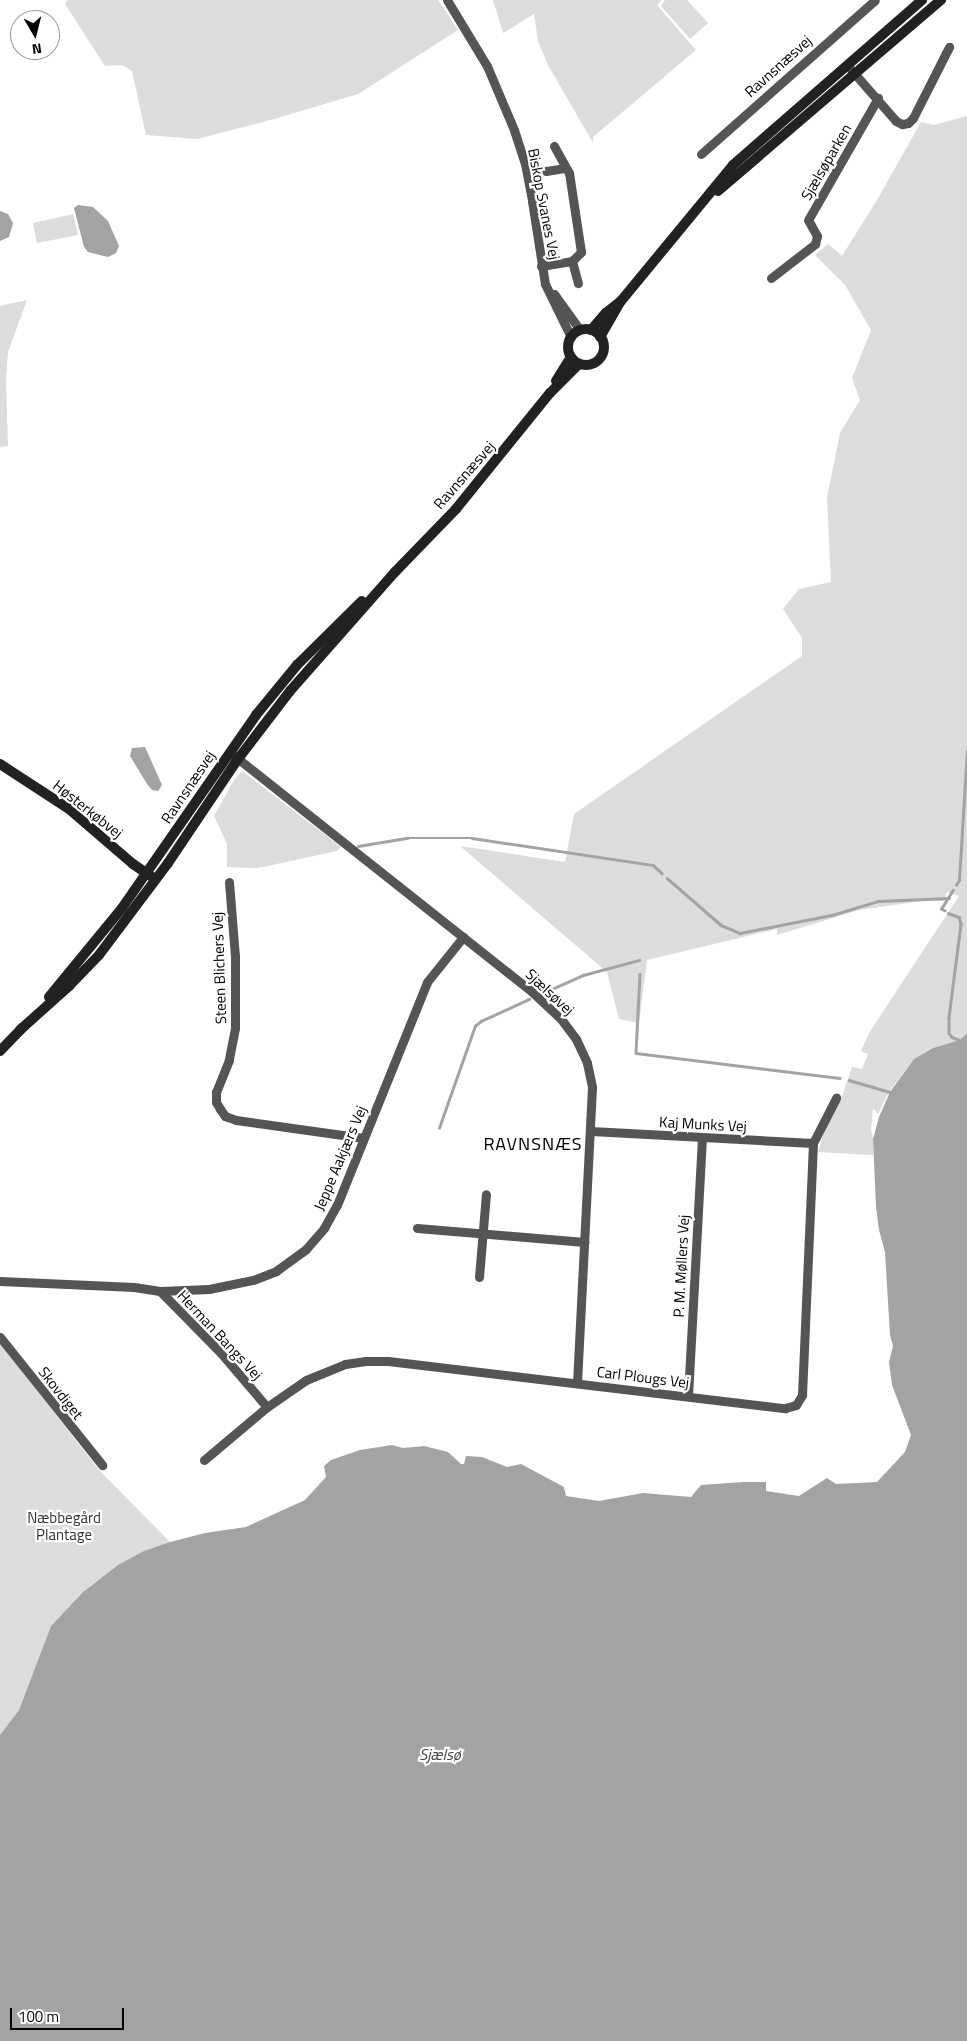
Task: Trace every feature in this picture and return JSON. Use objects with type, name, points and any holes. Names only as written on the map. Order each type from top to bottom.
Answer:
[{"type":"main road","points":[[600,337],[621,301],[733,165],[922,0]]},
{"type":"main road","points":[[700,205],[941,0]]},
{"type":"main road","points":[[591,330],[600,337],[604,346],[601,356],[589,365],[575,360],[568,347],[575,334],[591,330],[606,313],[621,301]]},
{"type":"main road","name":"Ravnsnæsvej","points":[[20,1030],[69,986],[99,955],[156,879],[238,759],[290,691],[395,572],[468,495],[575,360]]},
{"type":"main road","name":"Ravnsnæsvej","points":[[0,1051],[68,975],[147,873],[229,752],[256,715],[297,665],[342,619],[395,572]]},
{"type":"main road","name":"Høsterkøbvej","points":[[0,764],[69,809],[133,864],[156,879]]},
{"type":"street","name":"Biskop Svanes Vej","points":[[447,0],[487,66],[514,130],[526,174],[545,280],[575,334]]},
{"type":"street","name":"Ravnsnæsvej","points":[[701,154],[875,0]]},
{"type":"street","points":[[847,65],[878,98],[896,121],[902,124],[908,123],[913,118],[949,47]]},
{"type":"street","name":"Sjælsøparken","points":[[771,278],[815,244],[817,236],[808,220],[878,98]]},
{"type":"street","points":[[541,266],[572,261],[581,252],[569,173],[554,146]]},
{"type":"street","points":[[546,171],[566,168]]},
{"type":"street","points":[[572,261],[578,283]]},
{"type":"street","name":"Sjælsøvej","points":[[229,752],[530,990],[561,1019],[576,1039],[587,1062],[592,1087],[577,1383]]},
{"type":"street","name":"Steen Blichers Vej","points":[[229,882],[235,956],[235,1028],[229,1060],[216,1092],[216,1102],[225,1116],[236,1120],[364,1138]]},
{"type":"street","name":"Jeppe Aakjærs Vej","points":[[160,1291],[230,1286],[276,1271],[292,1262],[324,1228],[337,1205],[427,982],[463,937]]},
{"type":"street","name":"Carl Plougs Vej","points":[[204,1460],[267,1407],[306,1380],[345,1364],[366,1361],[388,1361],[791,1408],[800,1401],[802,1395],[813,1143],[836,1098]]},
{"type":"street","name":"Kaj Munks Vej","points":[[591,1131],[813,1143]]},
{"type":"street","name":"P. M. Møllers Vej","points":[[688,1396],[702,1137]]},
{"type":"street","points":[[479,1277],[486,1194]]},
{"type":"street","points":[[417,1228],[584,1242]]},
{"type":"street","name":"Herman Bangs Vej","points":[[0,1281],[134,1286],[160,1291],[221,1353],[267,1407]]},
{"type":"street","name":"Skovdiget","points":[[0,1337],[102,1466]]},
{"type":"green space","points":[[68,0],[438,0],[458,30],[358,94],[197,139],[146,135],[132,71],[122,65],[105,66],[65,4]]},
{"type":"green space","points":[[493,0],[662,0],[657,5],[696,50],[593,137],[593,143],[548,65],[538,41],[534,14],[503,33]]},
{"type":"green space","points":[[665,0],[687,0],[708,23],[690,39],[661,6]]},
{"type":"green space","points":[[967,116],[967,1033],[960,1040],[933,1048],[914,1059],[889,1092],[878,1114],[873,1108],[871,1129],[873,1155],[818,1152],[825,1129],[841,1100],[852,1067],[862,1069],[868,1054],[861,1051],[869,1033],[959,896],[947,892],[944,901],[922,901],[859,910],[777,935],[777,929],[647,960],[639,1023],[619,1019],[607,972],[460,846],[565,862],[574,814],[802,656],[802,638],[783,609],[799,589],[831,582],[827,497],[840,433],[860,400],[852,378],[871,330],[845,285],[815,255],[828,244],[842,256],[877,200],[921,122],[934,125]]},
{"type":"green space","points":[[73,214],[78,235],[37,243],[33,223]]},
{"type":"green space","points":[[27,300],[8,352],[6,378],[8,446],[0,447],[0,306]]},
{"type":"green space","points":[[242,771],[341,847],[337,851],[258,868],[227,867],[227,844],[214,816],[234,780]]},
{"type":"green space","name":"Næbbegård Plantage","points":[[0,1343],[99,1470],[170,1542],[118,1565],[83,1592],[51,1626],[19,1710],[0,1735]]},
{"type":"water","points":[[78,205],[93,207],[108,221],[119,246],[116,253],[108,257],[88,252],[84,247],[74,208]]},
{"type":"water","points":[[0,211],[8,214],[13,223],[9,237],[0,241]]},
{"type":"water","points":[[145,747],[162,785],[158,791],[152,790],[147,784],[130,756],[132,748]]},
{"type":"water","name":"Sjælsø","points":[[967,1033],[967,2041],[0,2041],[0,1735],[19,1710],[51,1626],[83,1592],[118,1565],[144,1551],[205,1533],[246,1527],[305,1500],[326,1477],[324,1466],[331,1460],[360,1450],[392,1445],[403,1448],[424,1446],[448,1452],[461,1464],[464,1464],[466,1456],[482,1457],[507,1467],[521,1464],[564,1487],[566,1496],[599,1501],[643,1493],[691,1497],[701,1485],[743,1482],[766,1482],[766,1491],[799,1496],[827,1478],[836,1484],[877,1482],[905,1452],[911,1435],[892,1385],[889,1362],[893,1346],[890,1335],[885,1252],[879,1230],[876,1207],[873,1139],[879,1117],[890,1092],[914,1059],[933,1048],[960,1040]]},
{"type":"waterway","points":[[956,885],[959,880],[967,751]]},
{"type":"waterway","points":[[358,846],[407,838],[472,838],[653,865],[662,873]]},
{"type":"waterway","points":[[667,878],[721,925],[740,933],[832,915],[878,901],[949,898]]},
{"type":"waterway","points":[[945,911],[941,909],[953,890]]},
{"type":"waterway","points":[[948,913],[959,917],[961,924],[949,1018],[949,1033],[952,1037],[960,1040]]},
{"type":"waterway","points":[[541,994],[583,975],[639,960]]},
{"type":"waterway","points":[[640,974],[636,1053],[839,1078]]},
{"type":"waterway","points":[[439,1128],[475,1026],[481,1021],[529,999]]},
{"type":"waterway","points":[[849,1080],[890,1092]]},
{"type":"district","name":"RAVNSNÆS","points":[[533,1144]]}]
